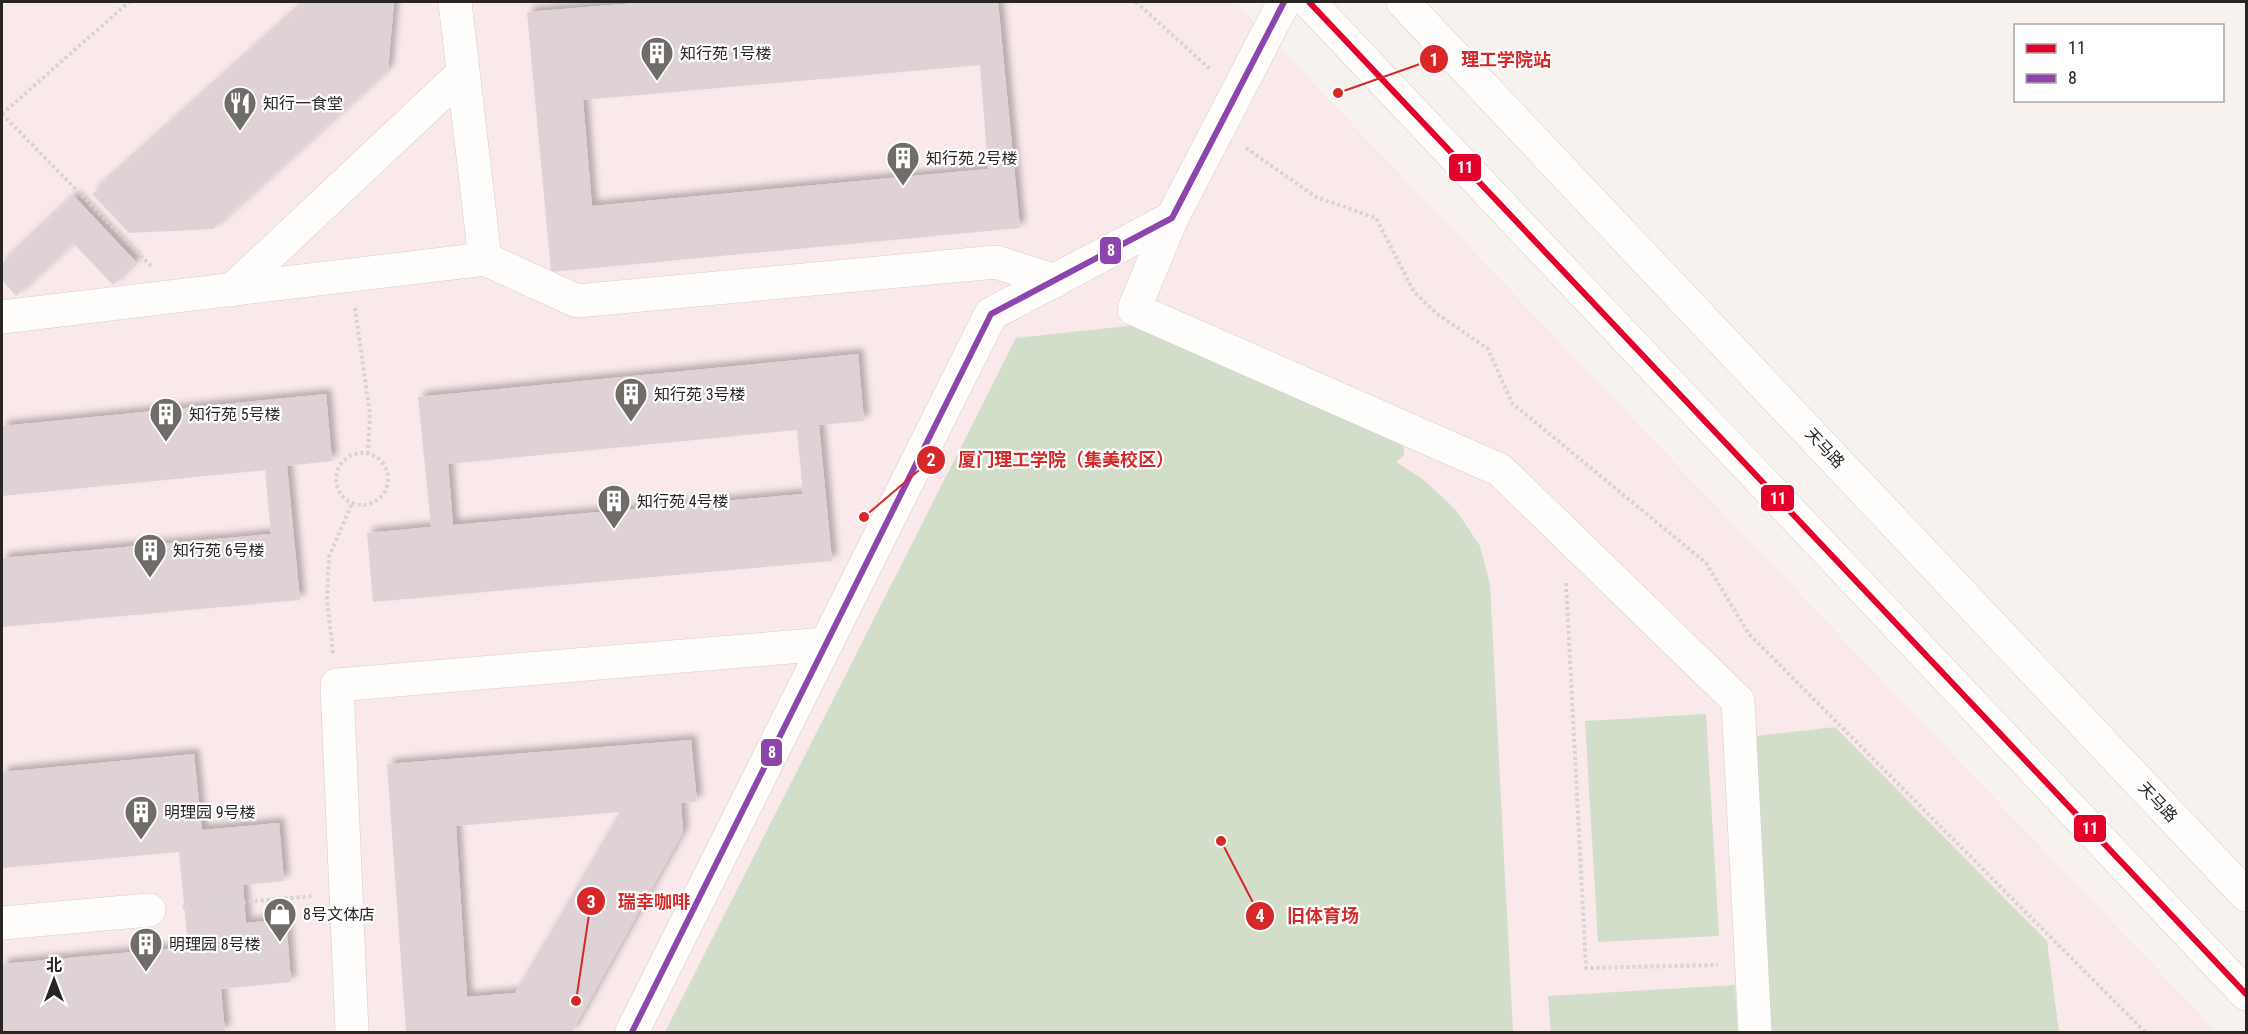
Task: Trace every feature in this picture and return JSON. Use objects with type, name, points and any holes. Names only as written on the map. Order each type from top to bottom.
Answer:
[{"type":"main road","points":[[455,2],[485,259]]},
{"type":"main road","points":[[1284,2],[1172,218],[1134,309],[1500,470],[1738,700],[1755,1032]]},
{"type":"main road","points":[[1309,2],[2247,994]]},
{"type":"main road","name":"天马路","points":[[1402,2],[2247,895]]},
{"type":"main road","points":[[232,290],[464,73]]},
{"type":"main road","points":[[632,1032],[991,314],[1172,218]]},
{"type":"main road","points":[[2,317],[485,259],[577,301],[996,262],[1055,281]]},
{"type":"main road","points":[[352,1032],[337,685],[826,644]]},
{"type":"main road","points":[[2,923],[149,910]]},
{"type":"path","points":[[129,2],[2,114],[181,296]]},
{"type":"path","points":[[1136,2],[1236,93]]},
{"type":"path","points":[[1218,129],[1316,197],[1376,218],[1414,292],[1436,313],[1488,349],[1512,403],[1706,563],[1749,634],[2145,1032]]},
{"type":"path","points":[[350,275],[370,414],[368,453]]},
{"type":"path","points":[[368,453],[382,462],[387,470],[387,486],[383,494],[369,504],[352,503],[339,491],[336,483],[338,466],[351,454],[368,453]]},
{"type":"path","points":[[337,685],[327,600],[329,557],[352,503]]},
{"type":"path","points":[[1563,531],[1586,968],[1751,964]]},
{"type":"path","points":[[149,910],[346,893]]},
{"type":"shaded area","points":[[2,2],[1236,2],[2217,1032],[2,1032]]},
{"type":"green space","points":[[1146,324],[1394,436],[1404,448],[1404,455],[1396,462],[1424,480],[1456,510],[1480,546],[1490,584],[1513,1032],[665,1032],[1016,338]]},
{"type":"green space","points":[[1706,714],[1719,936],[1598,942],[1585,721]]},
{"type":"green space","points":[[1835,727],[2047,941],[2059,1032],[1766,1032],[1746,737]]},
{"type":"green space","points":[[1735,985],[1738,1032],[1551,1032],[1548,996]]},
{"type":"building","name":"知行一食堂","points":[[305,2],[394,2],[388,70],[213,229],[129,233],[92,194]]},
{"type":"building","points":[[649,2],[998,2],[1020,228],[551,272],[527,12]],"holes":[[[980,65],[988,169],[592,206],[583,100]]]},
{"type":"building","points":[[74,196],[136,262],[113,285],[73,243],[16,296],[2,280],[2,264]]},
{"type":"building","points":[[858,354],[864,421],[819,425],[832,561],[373,602],[367,533],[431,527],[418,397]],"holes":[[[797,430],[803,494],[453,525],[448,464]]]},
{"type":"building","points":[[326,394],[332,461],[287,466],[300,600],[2,627],[2,558],[271,534],[265,470],[2,496],[2,426]]},
{"type":"building","points":[[691,740],[697,802],[681,803],[683,832],[572,1032],[406,1032],[387,764]],"holes":[[[620,812],[515,993],[467,997],[456,826]]]},
{"type":"building","points":[[194,754],[202,830],[279,823],[284,881],[243,885],[246,923],[286,919],[291,982],[221,989],[225,1032],[2,1032],[2,964],[188,947],[179,852],[2,868],[2,772]]},
{"type":"transit line","name":"8","points":[[632,1032],[991,314],[1172,218],[1284,2]]},
{"type":"transit line","name":"11","points":[[1309,2],[2246,994]]},
{"type":"place","name":"知行苑 1号楼","points":[[657,82]]},
{"type":"place","name":"理工学院站","points":[[1338,93]]},
{"type":"place","name":"知行一食堂","points":[[240,132]]},
{"type":"place","name":"知行苑 2号楼","points":[[903,187]]},
{"type":"place","name":"知行苑 3号楼","points":[[631,423]]},
{"type":"place","name":"知行苑 5号楼","points":[[166,443]]},
{"type":"place","name":"厦门理工学院（集美校区）","points":[[864,517]]},
{"type":"place","name":"知行苑 4号楼","points":[[614,530]]},
{"type":"place","name":"知行苑 6号楼","points":[[150,579]]},
{"type":"place","name":"明理园 9号楼","points":[[141,841]]},
{"type":"place","name":"旧体育场","points":[[1221,841]]},
{"type":"place","name":"8号文体店","points":[[280,943]]},
{"type":"place","name":"明理园 8号楼","points":[[146,973]]},
{"type":"place","name":"瑞幸咖啡","points":[[576,1001]]}]
